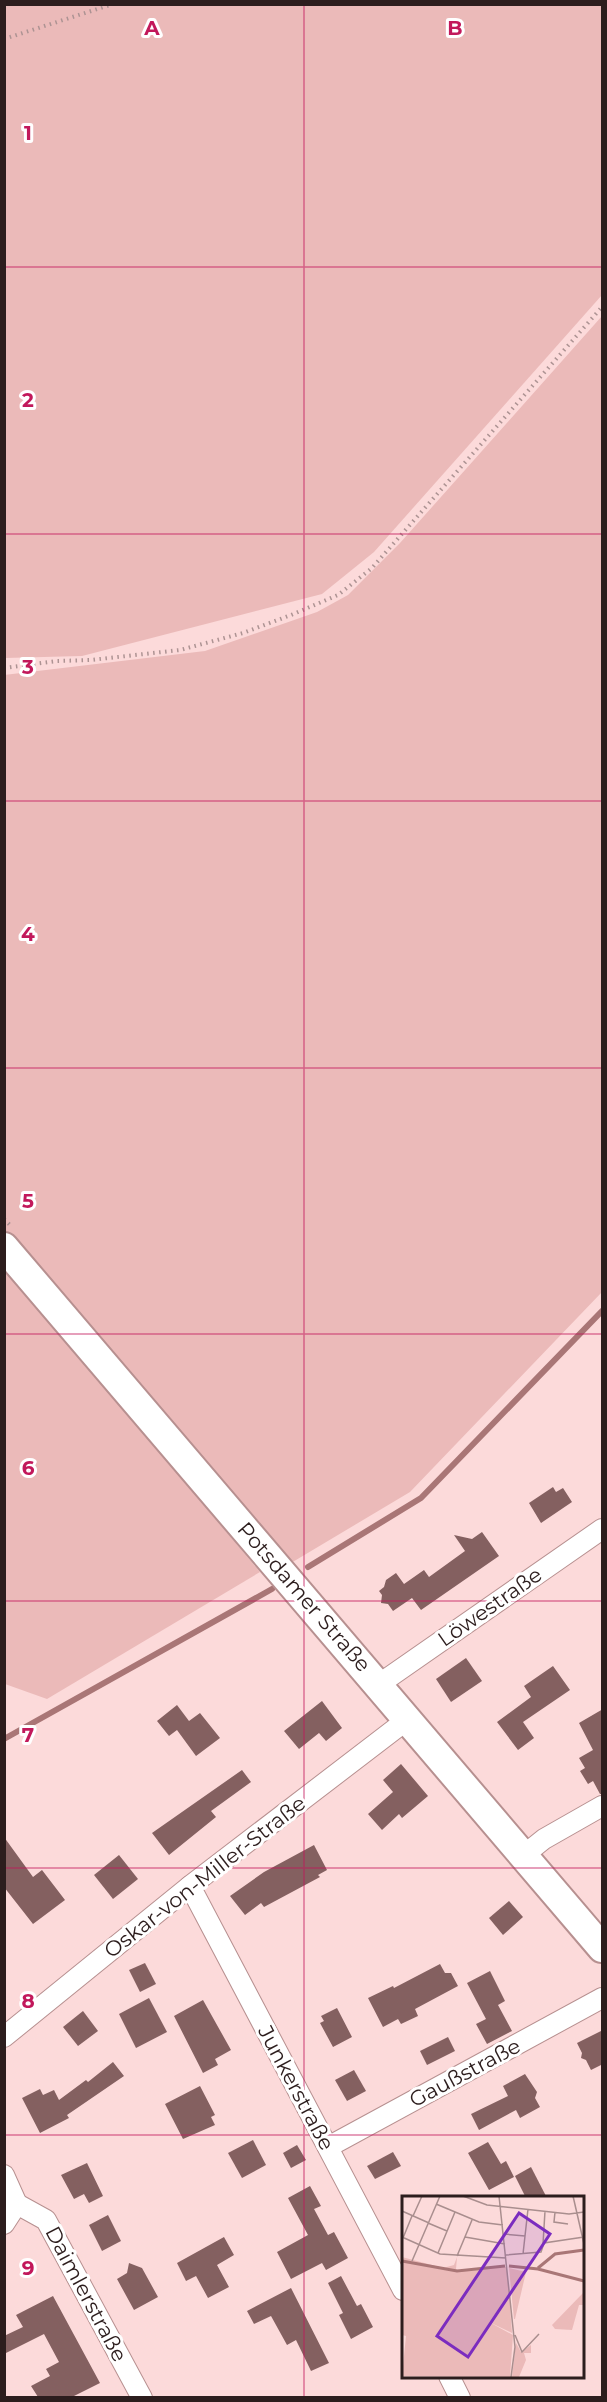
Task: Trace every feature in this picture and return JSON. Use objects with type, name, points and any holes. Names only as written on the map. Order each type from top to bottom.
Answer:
[{"type":"street","name":"Potsdamer Straße","points":[[4,1247],[603,1948]]},
{"type":"street","name":"Löwestraße","points":[[378,1685],[603,1530]]},
{"type":"street","name":"Oskar-von-Miller-Straße","points":[[4,2037],[190,1887],[408,1719]]},
{"type":"street","points":[[524,1855],[544,1839],[603,1806]]},
{"type":"street","name":"Junkerstraße","points":[[190,1887],[402,2288]]},
{"type":"street","name":"Gaußstraße","points":[[328,2147],[603,1998]]},
{"type":"street","points":[[4,2175],[17,2204],[4,2224]]},
{"type":"street","name":"Daimlerstraße","points":[[17,2204],[46,2220],[142,2397]]},
{"type":"street","points":[[450,2378],[460,2397]]},
{"type":"path","points":[[4,39],[113,4]]},
{"type":"path","points":[[4,668],[180,650],[243,633],[338,595],[372,567],[603,307]]},
{"type":"shaded area","points":[[4,5],[602,5],[602,295],[374,552],[322,594],[82,656],[5,658]]},
{"type":"shaded area","points":[[602,316],[602,1292],[410,1492],[291,1563],[5,1230],[4,675],[205,651],[317,612],[348,595],[400,543]]},
{"type":"shaded area","points":[[4,1266],[260,1572],[47,1699],[5,1684]]},
{"type":"building","points":[[553,1487],[556,1492],[563,1488],[572,1502],[541,1523],[529,1503]]},
{"type":"building","points":[[482,1532],[499,1556],[421,1610],[412,1598],[393,1611],[388,1604],[381,1603],[382,1595],[379,1591],[384,1587],[386,1580],[396,1573],[404,1584],[424,1570],[429,1577],[465,1551],[454,1535],[472,1539]]},
{"type":"building","points":[[466,1658],[482,1681],[451,1702],[436,1679]]},
{"type":"building","points":[[553,1666],[570,1690],[523,1722],[534,1738],[518,1750],[497,1722],[531,1697],[524,1686]]},
{"type":"building","points":[[322,1701],[342,1728],[326,1741],[319,1733],[299,1749],[284,1731]]},
{"type":"building","points":[[177,1705],[189,1721],[200,1713],[220,1738],[196,1756],[177,1730],[169,1736],[157,1721]]},
{"type":"building","points":[[603,1709],[603,1794],[600,1794],[593,1781],[588,1784],[580,1771],[585,1768],[579,1758],[593,1750],[579,1723]]},
{"type":"building","points":[[401,1764],[428,1796],[402,1818],[399,1814],[382,1830],[368,1814],[393,1792],[383,1780]]},
{"type":"building","points":[[242,1770],[251,1782],[211,1811],[216,1817],[169,1855],[152,1833]]},
{"type":"building","points":[[4,1837],[33,1877],[42,1870],[65,1900],[33,1924],[4,1887]]},
{"type":"building","points":[[314,1845],[327,1870],[318,1875],[320,1877],[264,1907],[261,1903],[245,1915],[230,1896],[264,1872]]},
{"type":"building","points":[[119,1855],[138,1879],[113,1899],[94,1875]]},
{"type":"building","points":[[509,1901],[523,1917],[503,1935],[489,1918]]},
{"type":"building","points":[[145,1963],[156,1984],[140,1992],[129,1970]]},
{"type":"building","points":[[440,1964],[445,1973],[451,1973],[458,1986],[415,2009],[418,2016],[401,2024],[398,2019],[383,2027],[368,1998],[393,1986],[394,1988]]},
{"type":"building","points":[[490,1971],[505,2001],[498,2005],[512,2031],[487,2044],[476,2024],[486,2019],[467,1983]]},
{"type":"building","points":[[149,1998],[167,2032],[136,2048],[119,2014]]},
{"type":"building","points":[[203,2000],[231,2050],[215,2059],[218,2065],[203,2073],[174,2016]]},
{"type":"building","points":[[337,2008],[352,2037],[333,2047],[320,2023],[324,2021],[321,2016]]},
{"type":"building","points":[[83,2011],[98,2031],[78,2046],[63,2027]]},
{"type":"building","points":[[603,2030],[603,2064],[591,2070],[586,2060],[581,2058],[582,2053],[577,2043]]},
{"type":"building","points":[[448,2037],[455,2051],[427,2065],[420,2051]]},
{"type":"building","points":[[113,2062],[124,2076],[67,2115],[69,2118],[40,2133],[22,2098],[40,2089],[43,2095],[54,2090],[59,2100],[86,2080],[88,2082]]},
{"type":"building","points":[[354,2070],[366,2091],[347,2101],[335,2080]]},
{"type":"building","points":[[525,2074],[537,2092],[535,2098],[540,2107],[520,2118],[516,2110],[479,2130],[471,2114],[508,2096],[503,2086]]},
{"type":"building","points":[[200,2086],[215,2115],[211,2117],[215,2125],[183,2139],[165,2104]]},
{"type":"building","points":[[253,2140],[266,2165],[242,2178],[228,2153]]},
{"type":"building","points":[[488,2142],[501,2164],[506,2161],[514,2177],[489,2190],[468,2153]]},
{"type":"building","points":[[297,2145],[306,2160],[291,2168],[283,2153]]},
{"type":"building","points":[[393,2152],[401,2166],[375,2179],[367,2166]]},
{"type":"building","points":[[87,2163],[103,2196],[89,2203],[84,2194],[74,2199],[61,2175]]},
{"type":"building","points":[[531,2167],[546,2196],[525,2196],[515,2176]]},
{"type":"building","points":[[310,2186],[321,2206],[314,2209],[328,2235],[334,2232],[348,2258],[326,2270],[322,2263],[291,2279],[277,2252],[308,2235],[288,2198]]},
{"type":"building","points":[[108,2215],[121,2241],[102,2251],[89,2225]]},
{"type":"building","points":[[224,2237],[234,2255],[217,2265],[229,2287],[208,2298],[196,2276],[186,2281],[177,2263]]},
{"type":"building","points":[[129,2263],[142,2268],[158,2297],[134,2310],[117,2279],[127,2273]]},
{"type":"building","points":[[341,2276],[357,2306],[361,2304],[373,2327],[351,2339],[339,2315],[343,2313],[328,2283]]},
{"type":"building","points":[[291,2288],[329,2363],[311,2371],[296,2340],[287,2345],[271,2316],[254,2324],[247,2311]]},
{"type":"building","points":[[53,2296],[100,2383],[72,2397],[38,2397],[31,2386],[50,2376],[46,2369],[59,2362],[44,2334],[4,2354],[4,2336],[23,2327],[16,2315]]},
{"type":"waterway","points":[[308,1567],[421,1498],[602,1311]]},
{"type":"waterway","points":[[4,1739],[272,1589]]}]
